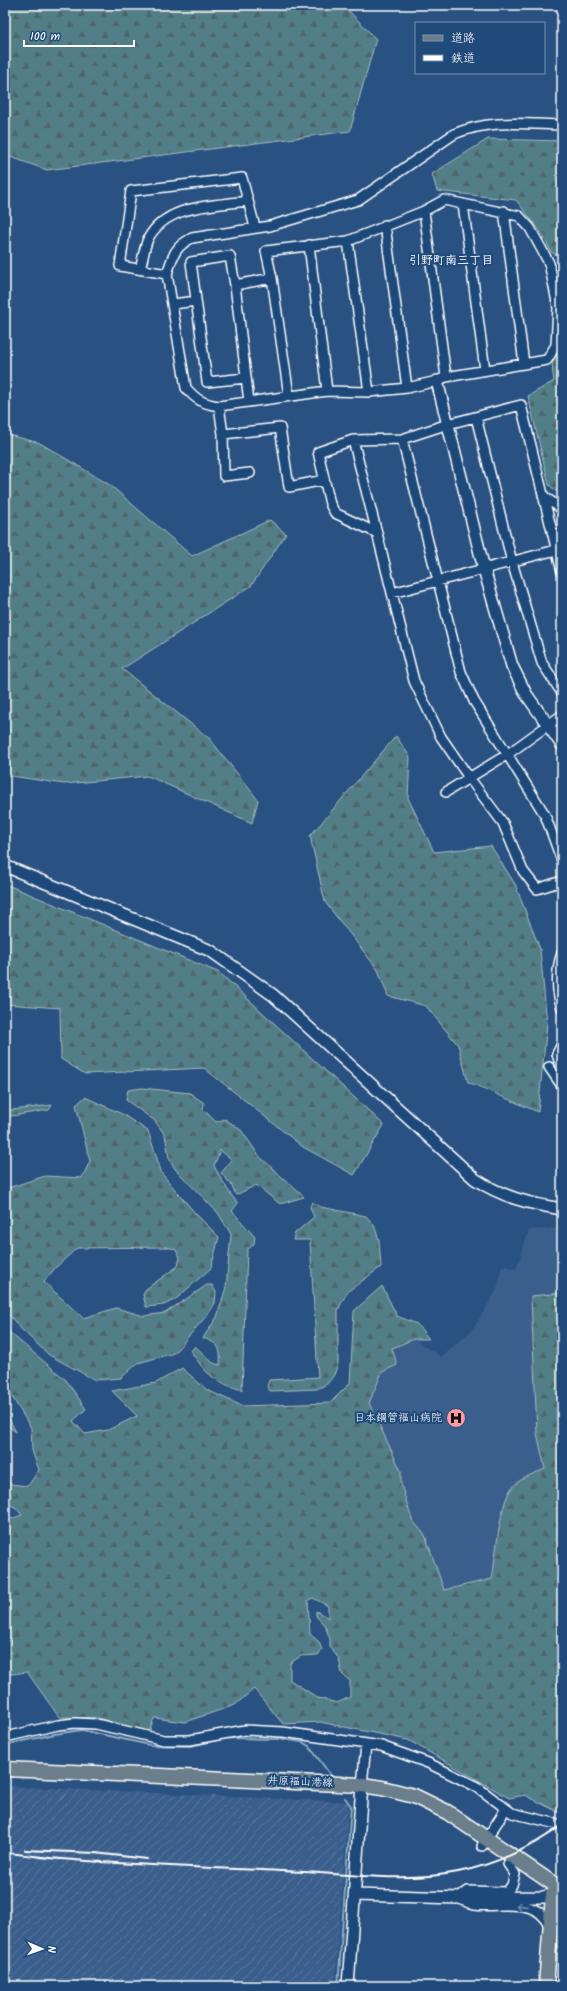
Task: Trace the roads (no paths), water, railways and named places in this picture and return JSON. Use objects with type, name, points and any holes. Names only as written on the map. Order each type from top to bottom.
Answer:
[{"type":"main road","name":"井原福山港線","points":[[5,1770],[362,1790],[410,1803],[440,1818],[484,1842],[559,1893]]},
{"type":"main road","name":"井原福山港線","points":[[5,1777],[362,1790]]},
{"type":"main road","name":"井原福山港線","points":[[484,1842],[508,1864],[559,1893]]},
{"type":"main road","points":[[546,1986],[550,1928],[559,1893]]},
{"type":"street","points":[[289,396],[272,278],[266,251],[348,241],[385,225],[424,211],[444,200],[504,211],[519,216],[530,228],[549,263],[558,308],[556,345],[547,360],[485,370],[407,388],[368,392],[327,391],[219,406],[204,404],[194,398],[186,388],[167,274],[172,256],[180,244],[192,238],[255,227],[270,226],[358,200],[454,134],[472,127],[486,124],[562,125]]},
{"type":"street","points":[[167,274],[120,266],[131,191],[242,178],[255,227]]},
{"type":"street","points":[[140,269],[148,240],[166,218],[185,210],[247,201]]},
{"type":"street","points":[[463,204],[485,370]]},
{"type":"street","points":[[424,211],[448,424],[484,569],[512,666],[526,694],[562,745]]},
{"type":"street","points":[[504,211],[524,364]]},
{"type":"street","points":[[385,225],[407,388]]},
{"type":"street","points":[[348,241],[368,392]]},
{"type":"street","points":[[308,245],[327,391]]},
{"type":"street","points":[[246,378],[207,382],[191,262],[230,256],[235,285],[249,402]]},
{"type":"street","points":[[235,285],[272,278]]},
{"type":"street","points":[[172,304],[196,301]]},
{"type":"street","points":[[377,532],[335,513],[330,504],[318,452],[353,440],[402,439],[448,424],[520,405],[562,572]]},
{"type":"street","points":[[219,406],[223,434],[224,476],[250,473]]},
{"type":"street","points":[[476,417],[512,562],[542,663],[562,693]]},
{"type":"street","points":[[223,434],[280,428],[289,487],[324,480]]},
{"type":"street","points":[[402,439],[461,672],[474,701],[546,815],[562,861]]},
{"type":"street","points":[[353,440],[414,681],[441,737],[503,823],[523,871],[537,889],[562,881]]},
{"type":"street","points":[[543,496],[562,509]]},
{"type":"street","points":[[392,594],[556,550]]},
{"type":"street","points":[[446,792],[470,779],[508,754],[562,715]]},
{"type":"street","points":[[5,866],[211,951],[273,995],[475,1179],[491,1190],[509,1198],[528,1204],[562,1209]]},
{"type":"street","points":[[562,954],[559,960],[558,980],[562,1008]]},
{"type":"street","points":[[562,1044],[556,1054],[562,1069]]},
{"type":"street","points":[[549,1067],[562,1086]]},
{"type":"street","points":[[5,1737],[58,1725],[75,1723],[96,1724],[164,1740],[190,1740],[245,1730],[283,1732],[381,1746],[456,1776],[477,1787],[505,1810],[562,1825]]},
{"type":"street","points":[[348,1986],[366,1745]]},
{"type":"street","points":[[484,1842],[505,1810]]},
{"type":"street","points":[[459,1898],[468,1891],[507,1892],[512,1885],[515,1874],[508,1864]]},
{"type":"street","points":[[355,1895],[459,1898],[543,1897],[559,1893]]},
{"type":"street","points":[[459,1898],[473,1904],[525,1906],[537,1910],[545,1916],[550,1928]]},
{"type":"street","points":[[550,1928],[558,1916],[562,1914]]},
{"type":"waterway","points":[[5,1745],[81,1730],[150,1745],[190,1746],[227,1738],[283,1739],[302,1742],[309,1746],[332,1777]]},
{"type":"waterway","points":[[338,1986],[351,1806],[345,1798]]},
{"type":"railway","points":[[5,1853],[183,1867],[381,1877],[420,1877],[472,1869],[499,1860],[539,1841],[562,1825]]},
{"type":"railway","points":[[25,1850],[95,1853],[147,1859]]},
{"type":"place","name":"日本鋼管福山病院","points":[[456,1418]]},
{"type":"district","name":"引野町南三丁目","points":[[451,260]]}]
